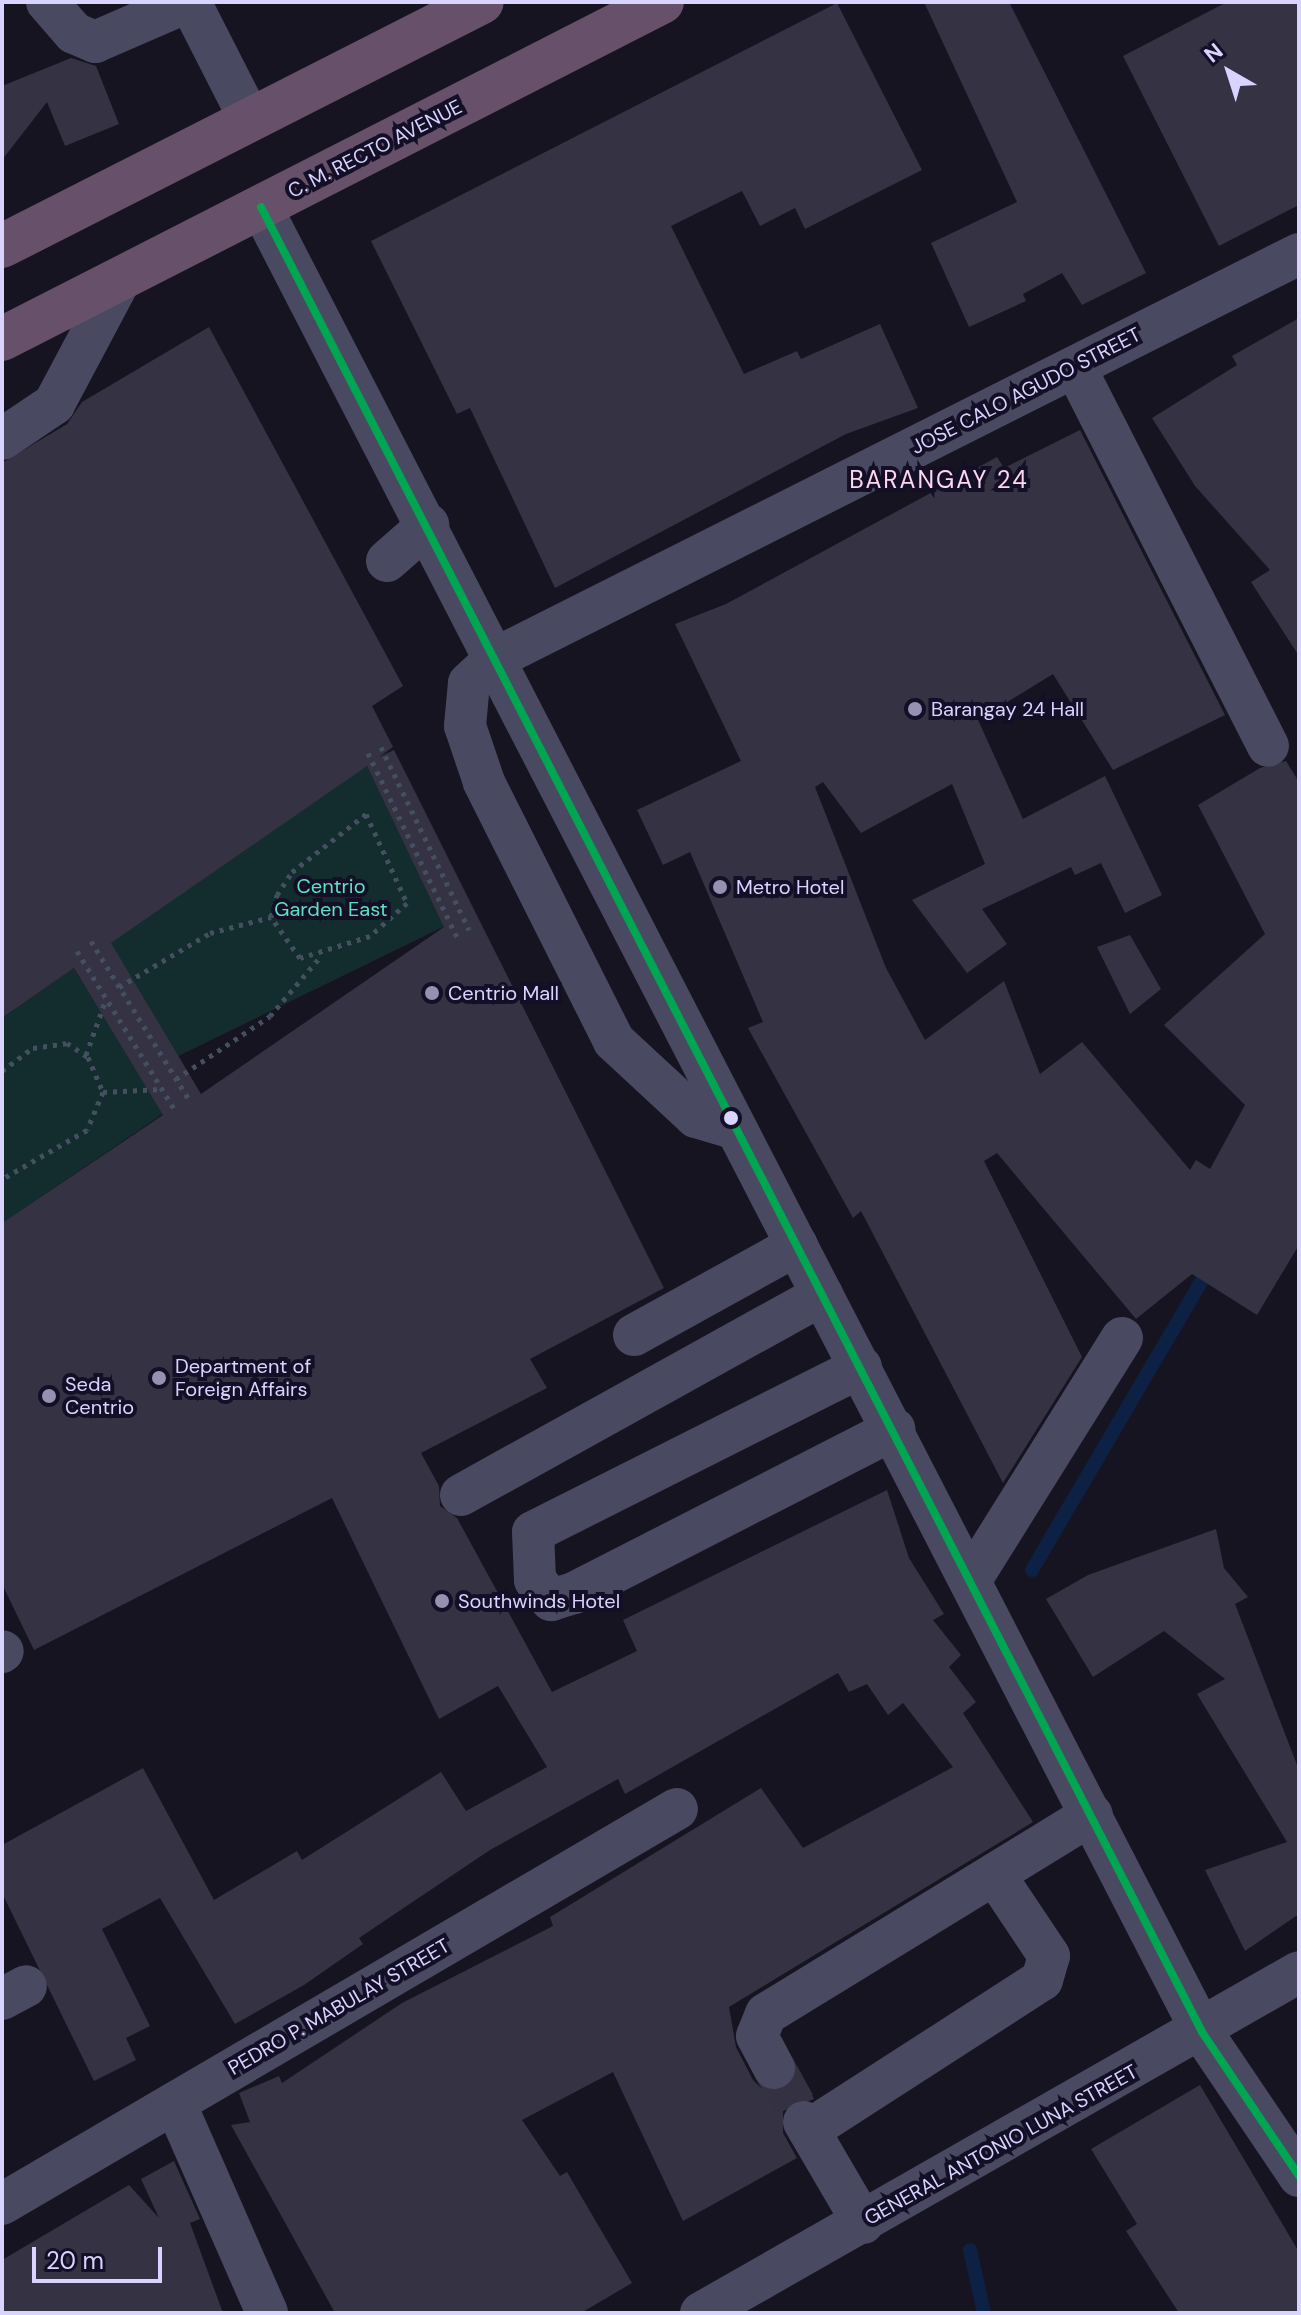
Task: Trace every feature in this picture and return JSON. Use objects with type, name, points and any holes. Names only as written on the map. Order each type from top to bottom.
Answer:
[{"type":"highway","points":[[2,246],[482,2]]},
{"type":"highway","name":"C. M. RECTO AVENUE","points":[[2,339],[662,2]]},
{"type":"street","points":[[47,2],[74,33],[95,42],[188,2],[250,120]]},
{"type":"street","points":[[261,207],[428,525],[822,1295],[972,1578],[1202,2032],[1299,2176]]},
{"type":"street","name":"JOSE CALO AGUDO STREET","points":[[496,658],[1299,254]]},
{"type":"street","points":[[2,439],[54,404],[121,278]]},
{"type":"street","points":[[1075,367],[1268,746]]},
{"type":"street","points":[[387,561],[428,525]]},
{"type":"street","points":[[496,658],[463,697],[472,753],[614,1041],[696,1117],[736,1129]]},
{"type":"street","points":[[634,1335],[797,1245]]},
{"type":"street","points":[[461,1495],[822,1295]]},
{"type":"street","points":[[972,1578],[1122,1338]]},
{"type":"street","points":[[861,1367],[533,1532],[535,1580],[551,1600],[574,1593],[894,1429]]},
{"type":"street","name":"PEDRO P. MABULAY STREET","points":[[2,2204],[677,1809]]},
{"type":"street","points":[[774,2068],[757,2036],[766,2014],[1092,1814]]},
{"type":"street","points":[[863,2223],[806,2126],[1042,1980],[1049,1956],[995,1875]]},
{"type":"street","name":"GENERAL ANTONIO LUNA STREET","points":[[701,2313],[1202,2032],[1299,1972]]},
{"type":"street","points":[[175,2103],[267,2313]]},
{"type":"path","points":[[381,747],[469,930]]},
{"type":"path","points":[[368,753],[457,937]]},
{"type":"path","points":[[366,814],[407,903],[370,936],[320,957],[300,958],[271,917],[292,872],[366,814]]},
{"type":"path","points":[[119,987],[210,933],[271,917]]},
{"type":"path","points":[[91,941],[191,1103]]},
{"type":"path","points":[[77,951],[175,1110]]},
{"type":"path","points":[[176,1079],[270,1016],[320,957]]},
{"type":"path","points":[[86,1055],[106,998]]},
{"type":"path","points":[[2,1071],[48,1045],[67,1043],[86,1055],[103,1092],[96,1116],[78,1138],[2,1179]]},
{"type":"path","points":[[103,1092],[162,1089]]},
{"type":"green space","name":"Centrio Garden East","points":[[367,766],[445,926],[166,1062],[87,902]]},
{"type":"green space","points":[[74,968],[163,1114],[2,1223],[2,1018]]},
{"type":"building","points":[[924,2],[1009,2],[1146,273],[1082,305],[1062,273],[1023,294],[1026,301],[969,327],[931,243],[1017,202]]},
{"type":"building","points":[[1227,2],[1299,2],[1299,205],[1219,246],[1123,56]]},
{"type":"building","points":[[837,3],[922,170],[805,229],[795,208],[760,226],[742,191],[671,226],[744,374],[797,351],[801,359],[880,324],[918,408],[846,434],[555,588],[470,408],[457,414],[371,241]]},
{"type":"building","points":[[71,58],[96,66],[119,124],[65,146],[47,102],[2,160],[2,86]]},
{"type":"building","points":[[1299,318],[1299,656],[1251,582],[1270,570],[1195,486],[1152,418],[1237,365],[1232,356]]},
{"type":"building","points":[[209,327],[403,686],[372,706],[393,747],[379,757],[394,750],[664,1288],[530,1359],[547,1388],[421,1453],[439,1486],[440,1506],[457,1518],[552,1692],[637,1651],[623,1620],[887,1490],[909,1558],[944,1614],[933,1620],[961,1655],[949,1667],[976,1702],[963,1713],[1033,1822],[729,2007],[736,2047],[753,2080],[762,2089],[785,2089],[797,2066],[814,2099],[783,2111],[783,2133],[797,2158],[683,2221],[613,2072],[522,2120],[560,2176],[567,2172],[632,2283],[581,2313],[335,2313],[231,2125],[250,2122],[239,2093],[279,2076],[282,2083],[402,2003],[553,1926],[550,1917],[761,1788],[803,1848],[953,1767],[903,1703],[888,1715],[867,1684],[849,1692],[838,1673],[625,1794],[618,1779],[490,1850],[359,1938],[363,1944],[304,1985],[235,2024],[160,1898],[102,1929],[150,2026],[126,2038],[136,2060],[94,2081],[2,1893],[2,1845],[143,1768],[214,1900],[297,1851],[302,1860],[441,1772],[466,1811],[547,1767],[498,1686],[439,1719],[332,1498],[34,1650],[2,1584],[2,1223],[163,1115],[74,968],[2,1018],[2,463],[67,424],[82,402]],"holes":[[[367,766],[444,927],[201,1094],[111,943]]]},
{"type":"building","points":[[1080,430],[1225,715],[1113,770],[1053,674],[978,720],[1023,819],[1105,776],[1162,895],[1125,913],[1101,863],[1075,875],[1071,867],[982,909],[1007,944],[967,973],[912,900],[985,864],[952,784],[861,833],[823,782],[815,787],[886,968],[925,1040],[1004,981],[1040,1074],[1082,1042],[1190,1170],[1196,1160],[1210,1169],[1245,1105],[1164,1025],[1265,934],[1198,805],[1260,768],[1286,761],[1299,782],[1299,1245],[1257,1315],[1192,1274],[1136,1319],[997,1153],[984,1161],[1082,1357],[1003,1483],[861,1211],[853,1218],[748,1028],[763,1022],[690,852],[663,865],[637,810],[741,761],[675,624],[726,604],[997,457],[1004,468]]},
{"type":"building","points":[[1130,935],[1161,989],[1130,1014],[1097,947]]},
{"type":"building","points":[[1216,1529],[1224,1568],[1248,1597],[1235,1604],[1299,1770],[1299,1914],[1245,1951],[1205,1870],[1287,1842],[1197,1694],[1225,1679],[1164,1631],[1093,1677],[1046,1599],[1088,1575]]},
{"type":"building","points":[[1200,2085],[1299,2252],[1299,2313],[1179,2313],[1126,2231],[1137,2224],[1091,2149]]},
{"type":"building","points":[[174,2161],[200,2219],[190,2223],[223,2313],[2,2313],[2,2260],[129,2185],[159,2218],[141,2179]]},
{"type":"waterway","points":[[1032,1570],[1210,1267]]},
{"type":"waterway","points":[[970,2250],[984,2313]]},
{"type":"tunnel","points":[[774,2068],[804,2122]]},
{"type":"transit line","points":[[261,207],[1202,2032],[1299,2176]]},
{"type":"place","name":"Barangay 24 Hall","points":[[915,709]]},
{"type":"place","name":"Metro Hotel","points":[[720,887]]},
{"type":"place","name":"Centrio Mall","points":[[432,993]]},
{"type":"place","name":"Department of Foreign Affairs","points":[[159,1378]]},
{"type":"place","name":"Seda Centrio","points":[[49,1396]]},
{"type":"place","name":"Southwinds Hotel","points":[[442,1601]]},
{"type":"district","name":"BARANGAY 24","points":[[939,480]]}]
